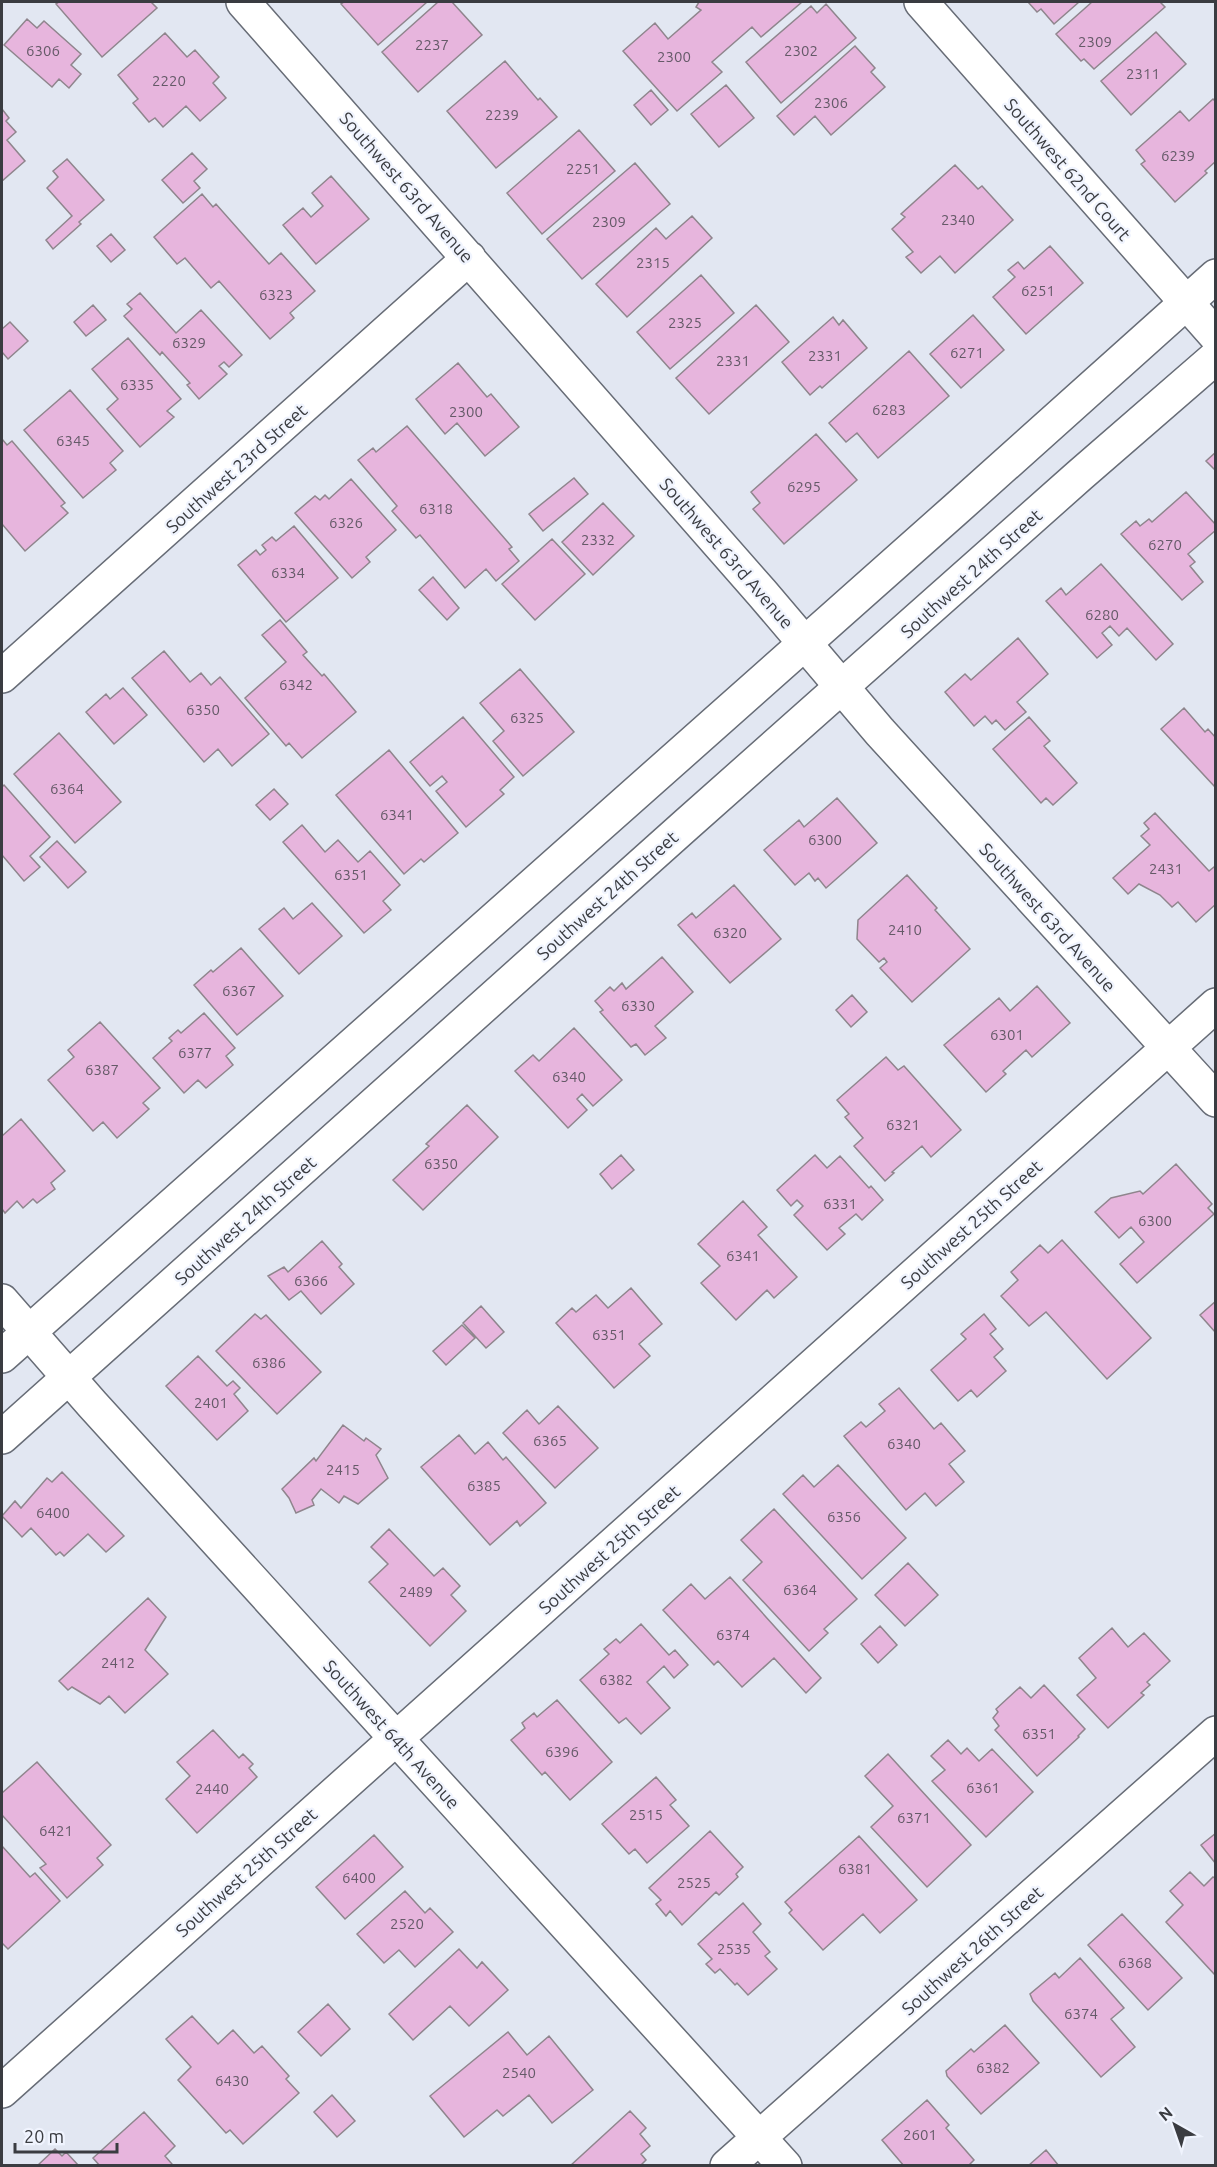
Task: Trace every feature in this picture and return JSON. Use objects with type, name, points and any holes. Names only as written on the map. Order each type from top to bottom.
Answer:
[{"type":"street","name":"Southwest 63rd Avenue","points":[[243,2],[470,258],[888,741],[1215,1100]]},
{"type":"street","name":"Southwest 62nd Court","points":[[921,2],[1215,336]]},
{"type":"street","name":"Southwest 23rd Street","points":[[2,676],[470,258]]},
{"type":"street","points":[[2,1356],[1215,276]]},
{"type":"street","name":"Southwest 24th Street","points":[[2,1437],[687,824],[1215,357]]},
{"type":"street","name":"Southwest 25th Street","points":[[2,2091],[1215,1005]]},
{"type":"street","name":"Southwest 64th Avenue","points":[[2,1301],[396,1739],[785,2166]]},
{"type":"street","name":"Southwest 26th Street","points":[[727,2166],[1215,1733]]},
{"type":"building","points":[[59,2],[151,2],[157,8],[102,57],[56,4]]},
{"type":"building","points":[[344,2],[427,2],[378,45],[341,4]]},
{"type":"building","points":[[438,2],[452,2],[482,35],[418,92],[382,52]]},
{"type":"building","points":[[699,2],[802,2],[761,37],[752,27],[712,62],[722,72],[677,111],[623,51],[655,23],[668,39],[701,10],[696,7]]},
{"type":"building","points":[[1028,2],[1079,2],[1054,24],[1041,9],[1037,12]]},
{"type":"building","points":[[1092,2],[1160,2],[1165,7],[1094,69],[1084,59],[1081,61],[1056,34]]},
{"type":"building","points":[[826,4],[856,38],[781,103],[746,62],[811,6],[817,13]]},
{"type":"building","points":[[27,19],[37,28],[44,21],[81,54],[71,65],[81,74],[69,88],[59,79],[52,87],[4,45]]},
{"type":"building","points":[[1156,32],[1186,64],[1131,115],[1101,81]]},
{"type":"building","points":[[165,33],[187,57],[195,50],[219,77],[213,83],[226,98],[200,121],[186,106],[163,127],[155,118],[149,122],[133,103],[138,99],[118,75]]},
{"type":"building","points":[[855,46],[875,68],[871,72],[885,87],[831,135],[815,116],[794,135],[777,116]]},
{"type":"building","points":[[505,61],[538,100],[540,98],[557,117],[496,168],[447,111]]},
{"type":"building","points":[[726,85],[754,118],[719,147],[691,114]]},
{"type":"building","points":[[651,90],[668,110],[651,125],[634,105]]},
{"type":"building","points":[[1213,99],[1216,102],[1216,161],[1205,171],[1207,173],[1175,202],[1141,164],[1145,161],[1136,150],[1180,111],[1189,121]]},
{"type":"building","points":[[2,109],[9,118],[6,121],[16,132],[7,140],[25,161],[2,181]]},
{"type":"building","points":[[579,130],[615,171],[542,234],[507,193]]},
{"type":"building","points":[[192,153],[207,169],[194,181],[200,188],[183,203],[162,180]]},
{"type":"building","points":[[67,159],[104,200],[53,249],[46,240],[72,216],[47,188],[58,177],[53,171]]},
{"type":"building","points":[[635,163],[670,204],[582,279],[547,239]]},
{"type":"building","points":[[955,165],[978,189],[982,186],[1013,220],[955,273],[940,256],[921,273],[906,257],[913,252],[892,229],[905,217],[901,214]]},
{"type":"building","points":[[331,176],[369,219],[316,264],[283,225],[303,208],[311,217],[323,206],[312,193]]},
{"type":"building","points":[[202,194],[213,207],[216,204],[269,264],[281,253],[315,291],[290,313],[294,318],[270,339],[219,281],[211,288],[185,258],[177,264],[154,237]]},
{"type":"building","points":[[692,216],[712,238],[627,317],[596,284],[656,228],[666,239]]},
{"type":"building","points":[[111,234],[125,250],[111,262],[97,246]]},
{"type":"building","points":[[1050,246],[1083,283],[1026,334],[993,297],[1015,277],[1008,270],[1018,262],[1024,269]]},
{"type":"building","points":[[701,275],[734,313],[670,369],[637,332]]},
{"type":"building","points":[[140,293],[176,333],[201,310],[242,355],[229,367],[224,362],[219,366],[227,374],[199,399],[187,385],[190,383],[162,352],[160,355],[124,316],[132,309],[127,304]]},
{"type":"building","points":[[93,305],[106,320],[86,336],[74,322]]},
{"type":"building","points":[[756,305],[789,342],[709,414],[676,378]]},
{"type":"building","points":[[973,315],[1004,350],[961,388],[930,354]]},
{"type":"building","points":[[833,317],[839,325],[843,320],[867,348],[822,388],[820,386],[810,395],[782,362]]},
{"type":"building","points":[[10,322],[28,341],[8,359],[2,352],[2,329]]},
{"type":"building","points":[[128,338],[181,399],[167,411],[174,417],[140,447],[107,409],[118,399],[92,369]]},
{"type":"building","points":[[909,351],[949,396],[878,458],[857,433],[846,442],[829,423]]},
{"type":"building","points":[[458,363],[487,397],[491,394],[519,427],[485,456],[457,423],[445,434],[416,399]]},
{"type":"building","points":[[70,390],[123,451],[110,463],[116,470],[83,498],[24,430]]},
{"type":"building","points":[[407,426],[512,547],[509,549],[519,561],[496,581],[486,569],[465,588],[420,535],[416,538],[392,511],[397,506],[358,460],[373,448],[376,452]]},
{"type":"building","points":[[816,434],[857,480],[784,544],[753,509],[760,503],[751,492]]},
{"type":"building","points":[[2,439],[7,445],[12,441],[65,503],[61,506],[68,513],[25,551],[2,524]]},
{"type":"building","points":[[1216,452],[1216,471],[1206,461]]},
{"type":"building","points":[[574,478],[588,494],[543,531],[529,514]]},
{"type":"building","points":[[351,479],[396,530],[366,557],[370,562],[352,578],[295,513],[315,496],[320,500],[325,495],[329,499]]},
{"type":"building","points":[[1186,492],[1216,525],[1216,530],[1188,554],[1195,562],[1190,566],[1203,582],[1182,600],[1121,534],[1136,521],[1140,526],[1149,519],[1152,522]]},
{"type":"building","points":[[603,503],[634,536],[593,575],[562,542]]},
{"type":"building","points":[[294,526],[338,578],[286,622],[238,565],[256,550],[260,555],[266,550],[262,545],[272,537],[276,541]]},
{"type":"building","points":[[552,539],[585,574],[535,620],[502,584]]},
{"type":"building","points":[[1101,564],[1173,644],[1156,660],[1127,628],[1119,636],[1110,626],[1102,633],[1112,645],[1097,658],[1046,601],[1061,588],[1066,595]]},
{"type":"building","points":[[433,577],[459,608],[447,620],[419,590]]},
{"type":"building","points":[[280,620],[307,652],[303,655],[322,676],[324,674],[356,712],[302,758],[289,743],[286,746],[245,698],[286,662],[262,635]]},
{"type":"building","points":[[1018,638],[1048,674],[1017,702],[1026,712],[1005,730],[996,720],[992,724],[985,716],[974,726],[945,692],[965,674],[971,680]]},
{"type":"building","points":[[164,651],[190,682],[201,673],[211,685],[220,677],[269,734],[232,766],[218,749],[204,762],[132,678]]},
{"type":"building","points":[[520,669],[574,732],[523,776],[493,741],[504,731],[480,703]]},
{"type":"building","points":[[123,688],[147,715],[114,744],[86,712],[106,694],[110,699]]},
{"type":"building","points":[[1184,708],[1205,732],[1208,729],[1216,738],[1216,788],[1161,729]]},
{"type":"building","points":[[463,717],[514,777],[500,790],[504,794],[466,827],[436,791],[447,782],[442,776],[430,786],[410,762]]},
{"type":"building","points":[[1029,717],[1050,741],[1044,746],[1077,783],[1053,805],[1046,798],[1041,803],[993,749]]},
{"type":"building","points":[[59,733],[121,802],[75,843],[14,774]]},
{"type":"building","points":[[389,750],[458,833],[424,862],[421,859],[404,874],[336,795]]},
{"type":"building","points":[[4,785],[50,837],[30,856],[40,867],[24,881],[2,855],[2,787]]},
{"type":"building","points":[[274,789],[288,804],[270,820],[256,805]]},
{"type":"building","points":[[837,798],[877,843],[826,888],[818,878],[815,881],[809,873],[795,885],[764,850],[799,820],[804,827]]},
{"type":"building","points":[[1155,813],[1209,871],[1214,867],[1216,869],[1216,904],[1196,922],[1178,902],[1172,907],[1160,895],[1139,884],[1128,894],[1113,878],[1150,845],[1141,836],[1149,829],[1144,823]]},
{"type":"building","points":[[302,825],[325,852],[338,840],[358,862],[370,851],[400,885],[383,901],[391,910],[364,933],[283,842]]},
{"type":"building","points":[[57,841],[86,872],[68,888],[40,857]]},
{"type":"building","points":[[907,875],[970,949],[912,1002],[880,968],[887,962],[884,958],[879,962],[857,939],[858,920]]},
{"type":"building","points":[[734,885],[781,939],[730,983],[678,925],[692,913],[696,918]]},
{"type":"building","points":[[312,903],[342,936],[299,974],[259,929],[284,908],[293,919]]},
{"type":"building","points":[[241,948],[283,996],[237,1035],[194,985]]},
{"type":"building","points":[[662,957],[693,992],[655,1026],[666,1038],[645,1055],[636,1044],[631,1047],[600,1012],[603,1010],[595,1001],[610,987],[614,991],[622,983],[626,989]]},
{"type":"building","points":[[1037,986],[1070,1023],[1032,1057],[1026,1050],[1003,1071],[1006,1074],[986,1092],[944,1045],[999,998],[1010,1011]]},
{"type":"building","points":[[852,995],[867,1012],[851,1027],[836,1010]]},
{"type":"building","points":[[204,1013],[235,1048],[226,1056],[233,1065],[206,1088],[198,1080],[184,1093],[153,1058],[172,1041],[169,1038],[178,1030],[181,1033]]},
{"type":"building","points":[[100,1022],[160,1088],[143,1103],[149,1109],[117,1138],[103,1122],[93,1131],[48,1080],[74,1057],[68,1050]]},
{"type":"building","points":[[574,1028],[622,1080],[593,1106],[582,1094],[577,1099],[587,1110],[568,1128],[515,1071],[533,1055],[539,1061]]},
{"type":"building","points":[[886,1057],[898,1070],[904,1066],[961,1130],[931,1157],[922,1146],[885,1181],[854,1146],[863,1138],[845,1117],[849,1114],[837,1100]]},
{"type":"building","points":[[467,1105],[498,1137],[423,1210],[393,1180]]},
{"type":"building","points":[[21,1119],[65,1171],[51,1183],[55,1189],[37,1203],[33,1199],[23,1208],[17,1201],[5,1213],[2,1209],[2,1136]]},
{"type":"building","points":[[621,1155],[634,1170],[612,1189],[600,1174]]},
{"type":"building","points":[[815,1155],[827,1168],[840,1156],[883,1200],[862,1220],[856,1214],[839,1228],[845,1234],[827,1250],[794,1215],[803,1206],[797,1200],[791,1206],[777,1190]]},
{"type":"building","points":[[1176,1164],[1212,1204],[1208,1208],[1214,1214],[1137,1283],[1120,1264],[1144,1242],[1131,1227],[1119,1238],[1095,1212],[1111,1198],[1140,1191],[1143,1194]]},
{"type":"building","points":[[743,1201],[767,1227],[758,1235],[797,1277],[774,1298],[767,1290],[736,1320],[701,1283],[720,1266],[698,1244]]},
{"type":"building","points":[[1062,1240],[1151,1338],[1107,1379],[1046,1312],[1029,1326],[1001,1296],[1018,1280],[1011,1272],[1040,1245],[1048,1253]]},
{"type":"building","points":[[322,1241],[342,1264],[339,1267],[354,1284],[321,1314],[301,1291],[289,1300],[268,1276],[284,1267],[288,1272]]},
{"type":"building","points":[[631,1288],[662,1324],[639,1344],[650,1356],[614,1388],[556,1323],[572,1308],[576,1312],[596,1295],[608,1308]]},
{"type":"building","points":[[1216,1301],[1216,1333],[1200,1315]]},
{"type":"building","points":[[481,1306],[504,1332],[486,1348],[463,1323]]},
{"type":"building","points":[[255,1314],[261,1319],[266,1315],[321,1372],[277,1414],[216,1351]]},
{"type":"building","points":[[984,1314],[996,1329],[990,1334],[1003,1349],[994,1357],[1006,1371],[977,1397],[971,1390],[958,1401],[931,1370],[966,1339],[961,1334]]},
{"type":"building","points":[[462,1325],[475,1338],[446,1365],[433,1351]]},
{"type":"building","points":[[198,1356],[227,1386],[233,1381],[240,1388],[234,1394],[248,1411],[217,1440],[166,1386]]},
{"type":"building","points":[[899,1388],[934,1429],[941,1423],[965,1451],[949,1464],[964,1482],[936,1506],[925,1493],[906,1510],[844,1436],[861,1422],[866,1427],[885,1411],[879,1404]]},
{"type":"building","points":[[558,1406],[598,1448],[555,1488],[503,1433],[527,1410],[539,1424]]},
{"type":"building","points":[[343,1425],[364,1441],[366,1438],[381,1449],[376,1455],[388,1478],[358,1504],[344,1496],[339,1503],[321,1489],[312,1500],[314,1505],[296,1513],[282,1489],[314,1458],[316,1461]]},
{"type":"building","points":[[459,1435],[475,1454],[488,1442],[503,1460],[506,1457],[546,1503],[520,1526],[517,1521],[490,1545],[421,1467]]},
{"type":"building","points":[[838,1465],[906,1538],[862,1579],[783,1494],[803,1475],[814,1487]]},
{"type":"building","points":[[62,1472],[124,1536],[106,1552],[88,1534],[64,1556],[60,1552],[56,1555],[31,1528],[22,1537],[2,1516],[15,1501],[21,1508],[47,1478],[52,1482]]},
{"type":"building","points":[[774,1509],[857,1599],[824,1629],[828,1633],[809,1651],[743,1580],[762,1562],[741,1540]]},
{"type":"building","points":[[389,1529],[434,1576],[443,1568],[460,1586],[451,1595],[466,1611],[430,1646],[369,1582],[388,1564],[371,1547]]},
{"type":"building","points":[[908,1563],[938,1595],[905,1626],[875,1595]]},
{"type":"building","points":[[730,1577],[821,1678],[806,1693],[774,1658],[742,1687],[718,1661],[714,1665],[663,1610],[691,1584],[705,1599]]},
{"type":"building","points":[[148,1598],[166,1617],[145,1650],[168,1674],[125,1713],[109,1696],[100,1704],[72,1687],[68,1690],[59,1681]]},
{"type":"building","points":[[641,1624],[669,1655],[675,1650],[688,1665],[674,1678],[664,1666],[647,1682],[670,1708],[641,1734],[626,1718],[619,1723],[580,1680],[609,1654],[604,1649],[616,1639],[620,1643]]},
{"type":"building","points":[[880,1626],[897,1645],[878,1663],[861,1644]]},
{"type":"building","points":[[1112,1628],[1128,1647],[1144,1633],[1170,1661],[1147,1682],[1150,1685],[1141,1693],[1144,1695],[1108,1728],[1077,1695],[1096,1678],[1079,1658]]},
{"type":"building","points":[[1044,1685],[1085,1729],[1037,1776],[995,1730],[999,1726],[993,1718],[998,1712],[996,1709],[1020,1687],[1031,1698]]},
{"type":"building","points":[[557,1700],[612,1762],[570,1800],[545,1772],[542,1775],[511,1740],[525,1728],[522,1723],[534,1713],[537,1717]]},
{"type":"building","points":[[213,1730],[239,1758],[243,1754],[253,1764],[249,1768],[257,1777],[197,1833],[166,1799],[190,1776],[177,1762]]},
{"type":"building","points":[[948,1740],[961,1754],[967,1748],[979,1761],[992,1749],[1033,1792],[986,1837],[932,1781],[945,1770],[931,1756]]},
{"type":"building","points":[[888,1754],[971,1845],[927,1887],[871,1827],[893,1806],[865,1776]]},
{"type":"building","points":[[37,1762],[111,1845],[97,1858],[103,1865],[67,1898],[40,1868],[46,1864],[2,1815],[2,1793]]},
{"type":"building","points":[[656,1777],[676,1800],[670,1805],[689,1826],[647,1863],[635,1849],[629,1854],[602,1824]]},
{"type":"building","points":[[710,1831],[743,1867],[736,1874],[738,1877],[719,1895],[716,1892],[682,1925],[670,1911],[666,1916],[656,1904],[661,1900],[649,1888]]},
{"type":"building","points":[[1216,1833],[1216,1864],[1201,1845]]},
{"type":"building","points":[[374,1835],[403,1867],[345,1919],[316,1887]]},
{"type":"building","points":[[859,1836],[917,1900],[880,1933],[863,1914],[823,1950],[789,1913],[792,1910],[785,1902]]},
{"type":"building","points":[[2,1846],[30,1877],[35,1873],[60,1901],[8,1949],[2,1943]]},
{"type":"building","points":[[1190,1872],[1204,1886],[1213,1877],[1216,1879],[1216,1976],[1166,1922],[1183,1905],[1170,1891]]},
{"type":"building","points":[[405,1891],[425,1913],[430,1908],[453,1932],[415,1967],[399,1950],[384,1963],[357,1934]]},
{"type":"building","points":[[743,1903],[761,1924],[753,1932],[770,1952],[765,1956],[777,1969],[748,1995],[720,1969],[715,1973],[706,1964],[712,1959],[698,1944]]},
{"type":"building","points":[[1122,1914],[1182,1978],[1148,2010],[1088,1945]]},
{"type":"building","points":[[459,1949],[477,1968],[482,1962],[508,1990],[469,2026],[450,2006],[413,2040],[389,2014]]},
{"type":"building","points":[[1080,1958],[1124,2008],[1111,2019],[1135,2047],[1101,2077],[1033,2001],[1030,1994],[1055,1973],[1059,1978]]},
{"type":"building","points":[[328,2004],[350,2029],[321,2056],[298,2032]]},
{"type":"building","points":[[192,2016],[218,2044],[233,2030],[254,2053],[262,2046],[289,2076],[286,2079],[299,2093],[243,2144],[230,2130],[226,2133],[178,2080],[191,2067],[166,2039]]},
{"type":"building","points":[[1005,2025],[1039,2063],[981,2114],[947,2076],[946,2071],[971,2049],[974,2052]]},
{"type":"building","points":[[508,2032],[527,2055],[549,2036],[593,2090],[552,2123],[529,2095],[503,2116],[497,2110],[464,2137],[430,2096]]},
{"type":"building","points":[[332,2095],[355,2121],[337,2137],[314,2112]]},
{"type":"building","points":[[927,2100],[949,2125],[946,2128],[974,2160],[968,2166],[904,2166],[882,2140]]},
{"type":"building","points":[[630,2111],[646,2128],[640,2134],[650,2146],[641,2154],[646,2160],[640,2166],[570,2166]]},
{"type":"building","points":[[144,2112],[175,2146],[165,2156],[172,2164],[171,2166],[100,2166],[93,2158]]},
{"type":"building","points":[[55,2149],[62,2156],[66,2152],[79,2166],[37,2166]]},
{"type":"building","points":[[1046,2150],[1059,2166],[1028,2166]]}]
